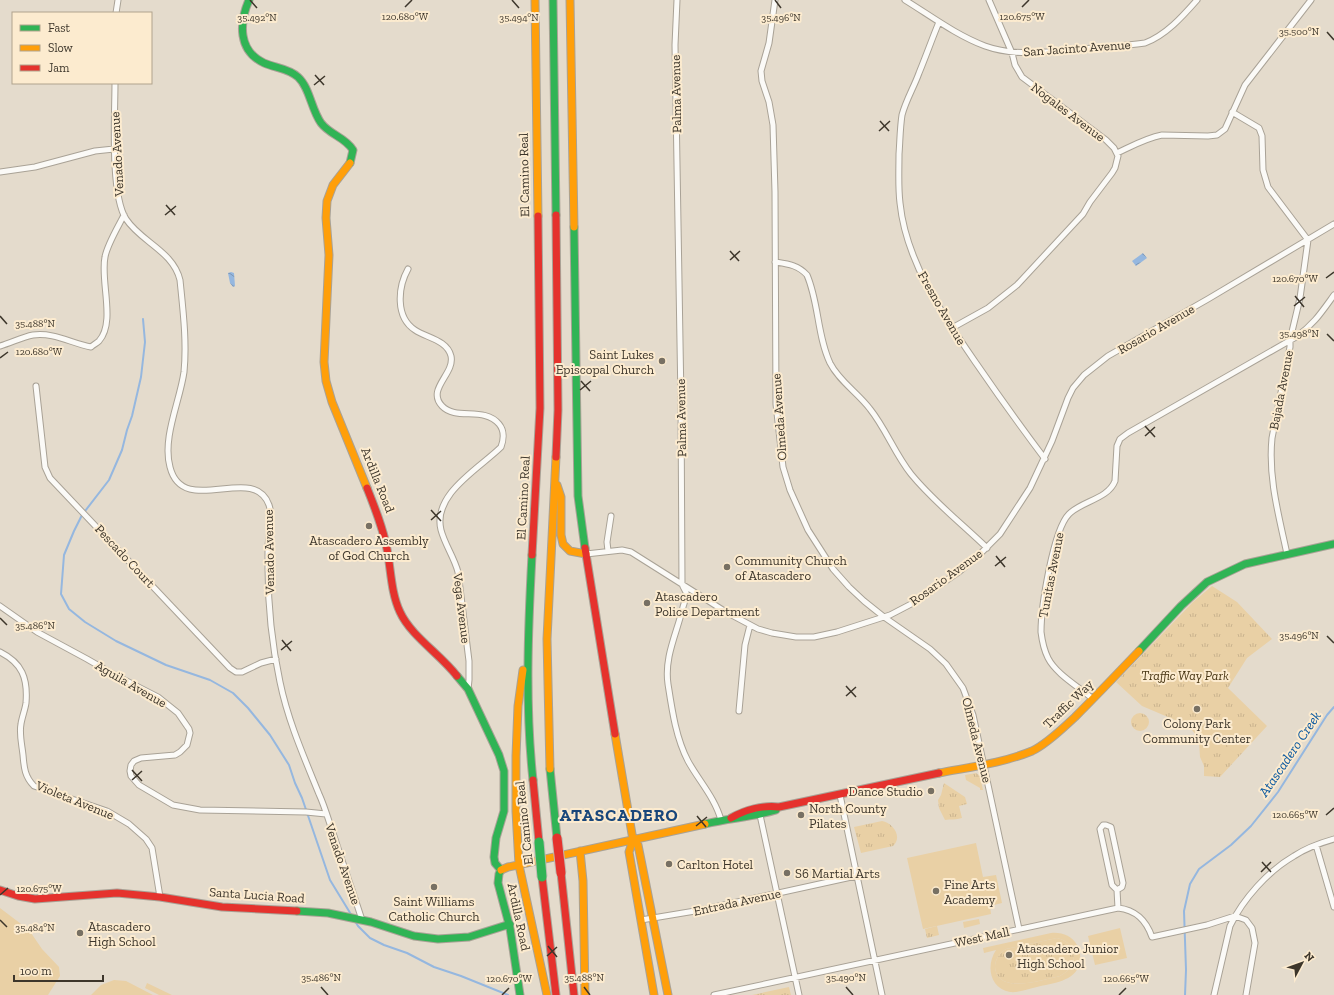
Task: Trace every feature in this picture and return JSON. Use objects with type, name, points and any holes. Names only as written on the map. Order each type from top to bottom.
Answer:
[{"type":"main road","name":"Ardilla Road","points":[[249,0],[243,11],[241,21],[242,36],[246,48],[260,61],[292,73],[299,78],[314,113],[321,124],[332,133],[345,139],[353,150],[350,165],[334,186],[327,201],[326,218],[329,255],[324,352],[326,381],[332,402],[380,521],[387,548],[395,599],[400,613],[413,631],[448,664],[468,689],[496,747],[504,771],[504,811],[496,838],[494,857],[495,863],[501,870],[497,881],[510,924],[520,995]]},
{"type":"main road","name":"El Camino Real","points":[[534,0],[540,408],[528,637],[528,713],[530,753],[542,877],[556,995]]},
{"type":"main road","points":[[553,0],[558,410],[546,677],[549,757],[574,995]]},
{"type":"main road","points":[[570,0],[577,482],[586,554],[633,840],[629,852],[654,995]]},
{"type":"main road","points":[[555,479],[561,497],[562,541],[570,551],[586,554]]},
{"type":"main road","name":"Traffic Way","points":[[731,818],[736,814],[757,809],[775,806],[779,807],[840,795],[1016,756],[1042,744],[1059,732],[1093,699],[1200,587],[1234,568],[1252,562],[1334,544]]},
{"type":"main road","points":[[528,637],[518,706],[516,783],[519,865],[547,995]]},
{"type":"main road","name":"Traffic Way","points":[[501,870],[508,867],[721,820],[760,815],[776,810],[779,807]]},
{"type":"main road","points":[[633,840],[638,845],[668,995]]},
{"type":"main road","points":[[580,851],[583,881],[585,995]]},
{"type":"main road","name":"Santa Lucia Road","points":[[0,890],[18,896],[35,899],[118,893],[160,897],[217,906],[328,913],[362,920],[414,936],[448,940],[478,935],[510,924]]},
{"type":"street","points":[[116,12],[118,0]]},
{"type":"street","name":"Palma Avenue","points":[[677,0],[675,45],[681,393],[682,584],[686,593],[681,618],[670,650],[667,666],[668,683],[677,730],[684,752],[694,772],[717,807],[721,820]]},
{"type":"street","name":"Olmeda Avenue","points":[[775,0],[769,43],[761,71],[773,125],[776,404],[783,467],[799,512],[808,530],[833,569],[849,587],[884,616],[940,657],[958,680],[970,706],[984,764],[1019,929]]},
{"type":"street","name":"San Jacinto Avenue","points":[[905,0],[939,22],[984,45],[1012,53],[1048,52],[1145,43],[1159,36],[1169,28],[1197,0]]},
{"type":"street","name":"Nogales Avenue","points":[[989,0],[1012,53],[1015,65],[1022,76],[1106,140],[1117,153]]},
{"type":"street","points":[[952,328],[988,308],[1017,285],[1083,214],[1115,168],[1118,156],[1117,153],[1145,139],[1156,136],[1208,136],[1217,135],[1225,129],[1245,85],[1311,0]]},
{"type":"street","name":"Fresno Avenue","points":[[939,22],[919,74],[907,98],[902,116],[899,185],[900,204],[912,249],[930,292],[952,328],[1010,413],[1045,458]]},
{"type":"street","name":"Venado Avenue","points":[[115,84],[114,149],[118,198],[124,216],[134,229],[167,256],[178,273],[180,280],[185,357],[182,385],[170,434],[169,464],[172,474],[185,487],[196,491],[213,491],[236,487],[249,488],[256,490],[266,499],[270,507],[268,593],[272,638],[280,683],[293,728],[308,769],[320,795],[362,920]]},
{"type":"street","points":[[1232,112],[1259,128],[1262,136],[1263,170],[1268,187],[1308,240]]},
{"type":"street","points":[[0,172],[35,167],[95,151],[114,149]]},
{"type":"street","points":[[0,346],[34,335],[56,336],[91,346],[99,341],[105,329],[107,316],[104,266],[105,255],[124,216]]},
{"type":"street","name":"Rosario Avenue","points":[[586,554],[622,550],[631,552],[726,612],[758,629],[780,635],[814,637],[837,632],[884,616],[915,602],[937,587],[987,548],[1000,534],[1030,488],[1045,458],[1068,398],[1073,388],[1084,375],[1108,356],[1334,224]]},
{"type":"street","name":"Bajada Avenue","points":[[1287,554],[1273,492],[1270,452],[1290,347],[1290,340],[1300,298],[1308,240]]},
{"type":"street","points":[[775,262],[796,266],[802,269],[807,275],[824,347],[836,372],[865,402],[876,416],[910,473],[941,506],[987,548]]},
{"type":"street","name":"Vega Avenue","points":[[408,269],[400,290],[401,305],[405,318],[415,330],[446,347],[451,358],[451,364],[438,390],[437,396],[439,401],[442,406],[452,412],[477,414],[494,419],[500,426],[503,436],[501,447],[468,474],[451,493],[443,508],[440,519],[441,531],[454,559],[458,572],[469,661],[468,689]]},
{"type":"street","points":[[1290,340],[1314,323],[1334,295]]},
{"type":"street","name":"Tunitas Avenue","points":[[1093,699],[1054,668],[1047,656],[1041,632],[1043,609],[1054,550],[1061,526],[1070,513],[1113,486],[1115,481],[1117,446],[1120,440],[1290,340]]},
{"type":"street","name":"Pescado Court","points":[[36,386],[45,467],[50,478],[230,668],[236,672],[242,672],[261,663],[276,659]]},
{"type":"street","points":[[608,551],[607,542],[611,516]]},
{"type":"street","name":"Aguila Avenue","points":[[0,606],[37,632],[158,697],[178,713],[189,729],[187,745],[180,752],[175,754],[141,758],[134,761],[130,770],[131,776],[139,785],[173,805],[200,810],[306,812],[326,814]]},
{"type":"street","points":[[739,711],[745,645],[750,625]]},
{"type":"street","name":"Violeta Avenue","points":[[0,652],[14,660],[23,673],[26,698],[20,726],[24,769],[27,778],[34,786],[111,813],[126,822],[140,834],[152,848],[160,897]]},
{"type":"street","points":[[840,795],[882,995]]},
{"type":"street","points":[[760,815],[799,995]]},
{"type":"street","points":[[1118,890],[1112,885],[1100,829],[1102,825],[1111,827],[1124,882],[1122,887],[1118,890],[1118,908]]},
{"type":"street","points":[[1214,995],[1230,926],[1235,916],[1254,891],[1273,872],[1294,856],[1316,845],[1334,839]]},
{"type":"street","points":[[1316,845],[1334,907]]},
{"type":"street","name":"Entrada Avenue","points":[[641,920],[701,910],[856,876]]},
{"type":"street","name":"West Mall","points":[[714,995],[1118,908],[1130,910],[1140,916],[1149,929],[1152,937],[1206,925],[1235,916]]},
{"type":"street","points":[[1235,916],[1242,917],[1248,922],[1254,936],[1255,943],[1246,995]]},
{"type":"green space","name":"Traffic Way Park","points":[[1212,586],[1237,602],[1272,639],[1247,658],[1228,688],[1267,726],[1220,777],[1204,776],[1204,766],[1200,757],[1199,742],[1189,726],[1142,706],[1116,682],[1193,602]]},
{"type":"green space","points":[[1140,713],[1146,716],[1149,722],[1146,728],[1140,731],[1134,728],[1131,722],[1134,716]]},
{"type":"green space","points":[[1229,716],[1251,736],[1235,753],[1225,744],[1233,735],[1221,724]]},
{"type":"green space","points":[[976,773],[980,776],[983,790],[980,790],[980,788],[966,780],[965,775]]},
{"type":"green space","points":[[944,783],[965,797],[967,804],[959,806],[962,818],[945,820],[939,808],[938,800]]},
{"type":"green space","points":[[882,821],[893,827],[897,835],[896,842],[893,846],[861,853],[854,827]]},
{"type":"green space","points":[[976,843],[983,877],[996,875],[1002,903],[990,906],[991,914],[923,929],[907,858]]},
{"type":"green space","points":[[0,908],[29,930],[42,949],[59,967],[60,976],[48,995],[0,995]]},
{"type":"green space","points":[[979,919],[980,924],[964,928],[963,922]]},
{"type":"green space","points":[[937,926],[939,935],[927,938],[925,929]]},
{"type":"green space","points":[[1120,928],[1127,958],[1095,965],[1088,936]]},
{"type":"green space","points":[[1051,933],[1059,933],[1066,935],[1075,942],[1080,952],[1080,963],[1073,974],[1062,981],[1010,992],[1003,990],[998,986],[991,975],[991,962],[996,950],[984,953],[983,948]],"holes":[[[1057,938],[1064,941],[1073,950],[1074,956],[1071,967],[1060,976],[1022,984],[1004,981],[998,976],[995,967],[996,961],[1000,954],[1006,949]]]},
{"type":"green space","points":[[1057,938],[1069,945],[1073,950],[1074,956],[1071,967],[1060,976],[1022,984],[1004,981],[998,976],[995,967],[996,961],[1000,954],[1006,949]]},
{"type":"green space","points":[[114,980],[126,981],[153,995],[91,995],[101,985]]},
{"type":"green space","points":[[147,983],[172,995],[159,995],[145,988]]},
{"type":"green space","points":[[789,987],[791,995],[752,995]]},
{"type":"water","points":[[1143,253],[1147,258],[1136,266],[1132,261]]},
{"type":"water","points":[[228,273],[234,273],[235,286],[233,287],[230,283]]},
{"type":"waterway","points":[[143,319],[145,342],[141,377],[122,450],[109,480],[82,515],[74,531],[64,555],[61,594],[69,609],[85,622],[116,641],[166,665],[210,680],[233,693],[248,708],[270,735],[289,765],[330,880],[352,916]]},
{"type":"waterway","name":"Atascadero Creek","points":[[1185,995],[1186,970],[1184,911],[1190,884],[1199,869],[1231,845],[1251,826],[1278,792],[1327,715],[1334,707]]},
{"type":"waterway","points":[[355,921],[370,938],[384,945],[407,953],[434,967],[508,995]]},
{"type":"traffic: fast","points":[[249,0],[243,18],[242,27],[245,44],[249,51],[255,58],[264,63],[286,70],[298,77],[305,87],[321,123],[346,142],[353,150],[350,163]]},
{"type":"traffic: fast","points":[[553,0],[556,215]]},
{"type":"traffic: fast","points":[[574,227],[578,496],[585,548]]},
{"type":"traffic: fast","points":[[1139,651],[1181,606],[1207,582],[1245,564],[1334,544]]},
{"type":"traffic: fast","points":[[532,555],[528,639],[528,696],[530,752],[533,780]]},
{"type":"traffic: fast","points":[[457,676],[468,689],[499,755],[504,771],[504,811],[496,838],[494,857],[495,863],[501,870],[498,883],[510,928],[520,995]]},
{"type":"traffic: fast","points":[[550,769],[557,838]]},
{"type":"traffic: fast","points":[[705,824],[776,810]]},
{"type":"traffic: fast","points":[[539,842],[542,877]]},
{"type":"traffic: fast","points":[[297,911],[328,913],[371,922],[414,936],[438,939],[469,937],[510,924]]},
{"type":"traffic: slow","points":[[535,0],[538,216]]},
{"type":"traffic: slow","points":[[570,0],[574,227]]},
{"type":"traffic: slow","points":[[350,163],[333,185],[327,201],[326,218],[329,255],[324,362],[326,381],[332,402],[367,488]]},
{"type":"traffic: slow","points":[[550,769],[547,639],[556,457]]},
{"type":"traffic: slow","points":[[557,485],[561,497],[561,535],[563,544],[570,551],[586,554]]},
{"type":"traffic: slow","points":[[939,773],[998,762],[1038,748],[1055,736],[1075,717],[1139,651]]},
{"type":"traffic: slow","points":[[523,670],[518,706],[516,756],[516,811],[519,865],[547,995]]},
{"type":"traffic: slow","points":[[615,734],[633,840],[638,845],[668,995]]},
{"type":"traffic: slow","points":[[501,870],[508,867],[705,824]]},
{"type":"traffic: slow","points":[[633,840],[629,852],[654,995]]},
{"type":"traffic: slow","points":[[580,851],[583,881],[585,995]]},
{"type":"traffic: jam","points":[[556,215],[558,410],[556,457]]},
{"type":"traffic: jam","points":[[532,555],[540,408],[538,216]]},
{"type":"traffic: jam","points":[[367,488],[383,533],[393,589],[400,612],[405,621],[418,637],[457,676]]},
{"type":"traffic: jam","points":[[585,548],[615,734]]},
{"type":"traffic: jam","points":[[731,818],[754,809],[779,807],[939,773]]},
{"type":"traffic: jam","points":[[533,780],[539,842]]},
{"type":"traffic: jam","points":[[557,838],[561,873]]},
{"type":"traffic: jam","points":[[561,873],[574,995]]},
{"type":"traffic: jam","points":[[542,877],[556,995]]},
{"type":"traffic: jam","points":[[0,890],[18,896],[35,899],[117,893],[160,897],[222,907],[297,911]]},
{"type":"place","name":"Saint Lukes Episcopal Church","points":[[662,361]]},
{"type":"place","name":"Atascadero Assembly of God Church","points":[[369,526]]},
{"type":"place","name":"Community Church of Atascadero","points":[[727,567]]},
{"type":"place","name":"Atascadero Police Department","points":[[647,603]]},
{"type":"place","name":"Colony Park Community Center","points":[[1197,709]]},
{"type":"place","name":"Dance Studio","points":[[931,791]]},
{"type":"place","name":"North County Pilates","points":[[801,815]]},
{"type":"place","name":"Carlton Hotel","points":[[669,864]]},
{"type":"place","name":"S6 Martial Arts","points":[[787,873]]},
{"type":"place","name":"Saint Williams Catholic Church","points":[[434,887]]},
{"type":"place","name":"Fine Arts Academy","points":[[936,891]]},
{"type":"place","name":"Atascadero High School","points":[[80,933]]},
{"type":"place","name":"Atascadero Junior High School","points":[[1009,955]]},
{"type":"district","name":"ATASCADERO","points":[[619,815]]}]
